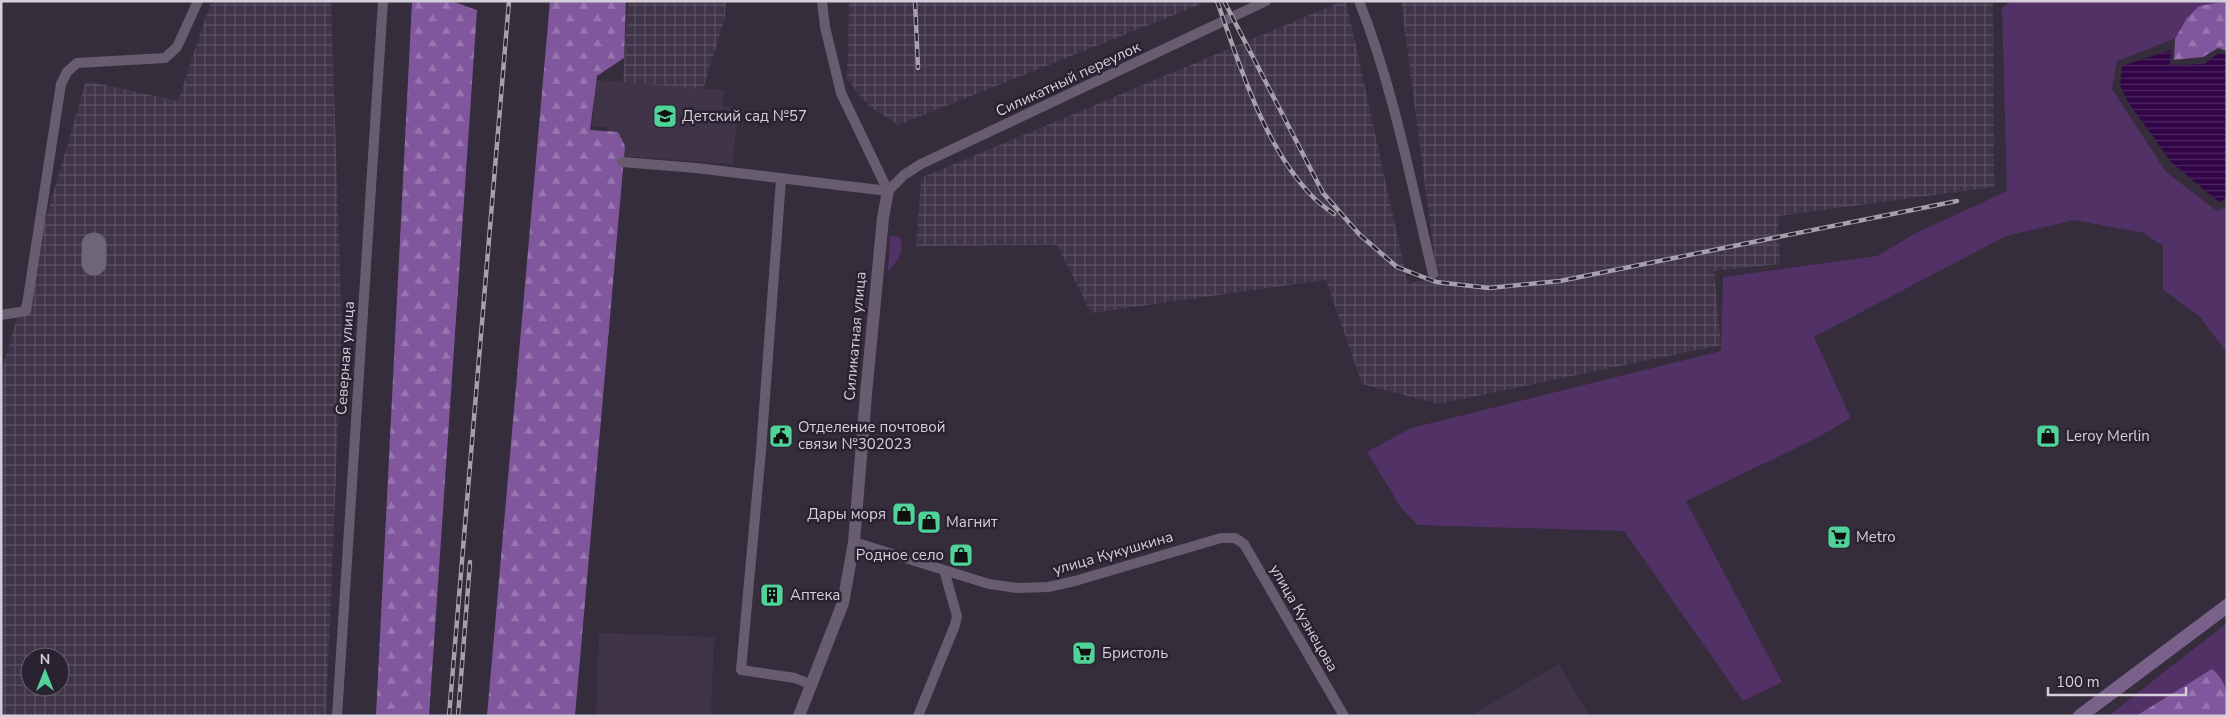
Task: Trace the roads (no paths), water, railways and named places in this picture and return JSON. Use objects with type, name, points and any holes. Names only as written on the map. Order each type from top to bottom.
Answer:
[{"type":"main road","points":[[2080,716],[2227,606]]},
{"type":"street","points":[[1,315],[26,311],[61,84],[66,72],[76,63],[165,58],[177,47],[198,1]]},
{"type":"street","name":"Северная улица","points":[[337,716],[383,1]]},
{"type":"street","points":[[822,1],[825,27],[841,93],[888,192]]},
{"type":"street","name":"Силикатный переулок","points":[[888,192],[904,175],[921,164],[1266,1]]},
{"type":"street","points":[[1359,1],[1392,102],[1433,274]]},
{"type":"street","points":[[622,162],[888,192]]},
{"type":"street","points":[[781,179],[762,451],[741,670],[795,678],[812,685]]},
{"type":"street","name":"Силикатная улица","points":[[799,716],[843,603],[854,542],[883,218],[888,192]]},
{"type":"street","name":"улица Кукушкина","points":[[854,542],[989,584],[1016,588],[1048,587],[1075,581],[1220,538],[1235,538]]},
{"type":"street","name":"улица Кузнецова","points":[[1235,538],[1244,544],[1344,716]]},
{"type":"street","points":[[918,716],[955,625],[956,616],[944,570]]},
{"type":"railway","points":[[449,716],[509,1]]},
{"type":"railway","points":[[915,1],[918,68]]},
{"type":"railway","points":[[1217,1],[1255,105],[1267,130],[1296,177],[1313,197],[1334,214]]},
{"type":"railway","points":[[1224,1],[1323,193],[1360,235],[1397,267],[1436,282],[1489,288],[1560,281],[1957,201]]},
{"type":"railway","points":[[458,716],[470,562]]},
{"type":"place","name":"Детский сад №57","points":[[665,116]]},
{"type":"place","name":"Отделение почтовой связи №302023","points":[[781,436]]},
{"type":"place","name":"Leroy Merlin","points":[[2048,436]]},
{"type":"place","name":"Дары моря","points":[[904,514]]},
{"type":"place","name":"Магнит","points":[[929,522]]},
{"type":"place","name":"Metro","points":[[1839,537]]},
{"type":"place","name":"Родное село","points":[[961,555]]},
{"type":"place","name":"Аптека","points":[[772,595]]},
{"type":"place","name":"Бристоль","points":[[1084,653]]}]
